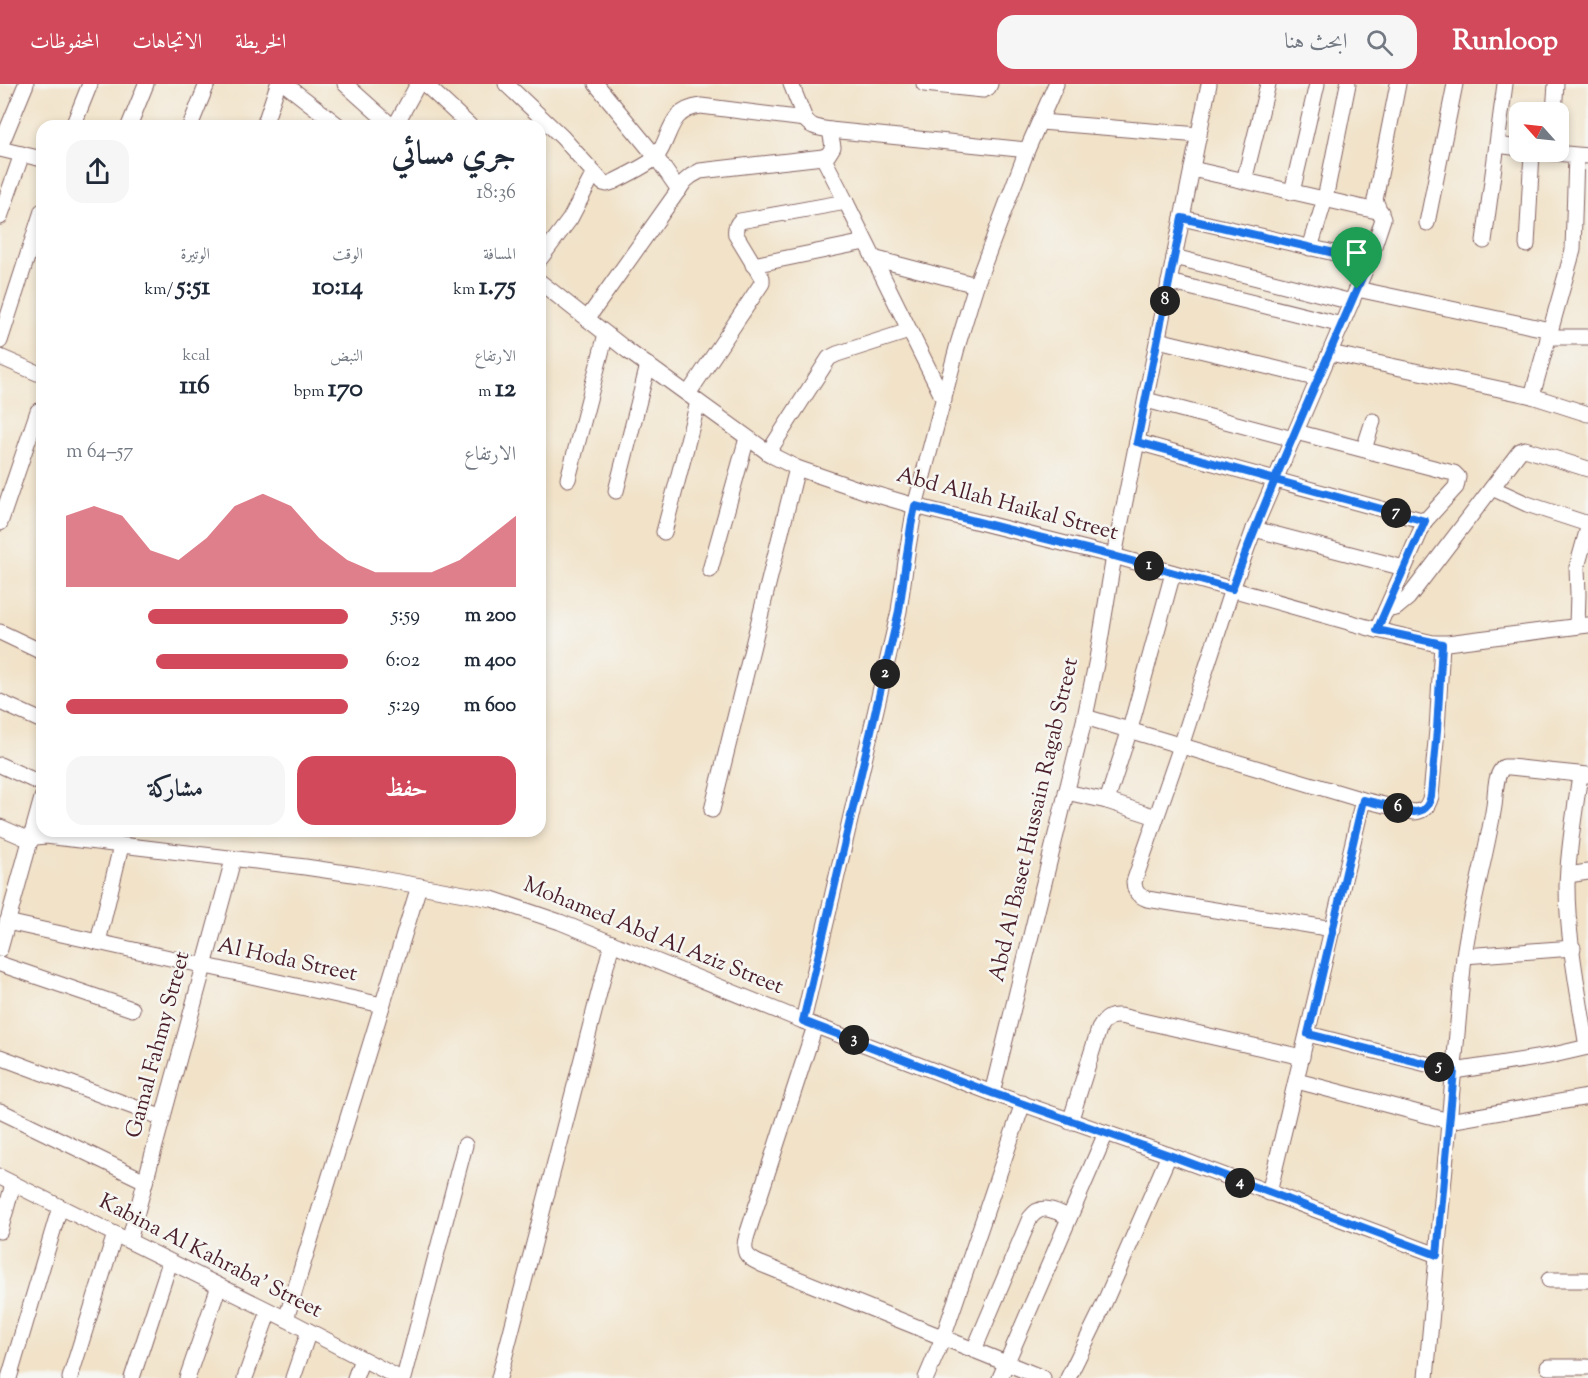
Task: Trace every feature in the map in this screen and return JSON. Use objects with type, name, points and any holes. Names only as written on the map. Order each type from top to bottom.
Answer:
[{"type":"street","points":[[26,84],[0,148],[36,158]]},
{"type":"street","points":[[75,120],[90,84]]},
{"type":"street","points":[[131,120],[146,84]]},
{"type":"street","points":[[192,120],[207,84]]},
{"type":"street","points":[[266,120],[278,84]]},
{"type":"street","points":[[285,84],[331,120]]},
{"type":"street","points":[[345,84],[386,120]]},
{"type":"street","points":[[397,120],[418,84]]},
{"type":"street","points":[[425,84],[460,120]]},
{"type":"street","points":[[507,84],[544,120]]},
{"type":"street","points":[[596,84],[656,157],[679,190]]},
{"type":"street","points":[[791,84],[805,119],[814,127],[1028,150]]},
{"type":"street","points":[[924,84],[982,90],[988,88],[990,84]]},
{"type":"street","points":[[1043,1378],[761,1264],[752,1260],[744,1246],[809,1023],[899,611],[915,506],[976,285],[1056,84]]},
{"type":"street","name":"Abd Al Baset Hussain Ragab Street","points":[[992,1093],[1085,717],[1114,556],[1209,84]]},
{"type":"street","points":[[1244,181],[1268,84]]},
{"type":"street","points":[[1292,192],[1317,84]]},
{"type":"street","points":[[1310,248],[1325,199],[1348,84]]},
{"type":"street","points":[[1333,929],[1147,899],[1139,896],[1135,891],[1134,882],[1254,529],[1369,261],[1383,219],[1375,200],[1398,84]]},
{"type":"street","points":[[1427,223],[1455,84]]},
{"type":"street","points":[[1484,241],[1505,84]]},
{"type":"street","points":[[1555,102],[1556,84]]},
{"type":"street","points":[[546,122],[603,183],[610,184],[656,157],[675,119],[693,107],[701,106],[805,119]]},
{"type":"street","points":[[1041,122],[1199,135]]},
{"type":"street","points":[[587,319],[691,176],[700,171],[823,157],[828,155],[833,147],[830,130]]},
{"type":"street","points":[[1497,145],[1509,147]]},
{"type":"street","points":[[0,217],[22,154]]},
{"type":"street","points":[[1532,396],[1573,250],[1582,156]]},
{"type":"street","points":[[823,157],[944,400]]},
{"type":"street","points":[[1527,245],[1531,162]]},
{"type":"street","points":[[1192,169],[1381,212]]},
{"type":"street","points":[[546,251],[570,219],[594,173]]},
{"type":"street","points":[[664,532],[693,398],[762,284],[762,278],[736,235],[736,227],[740,221],[846,202]]},
{"type":"street","points":[[1182,218],[1369,261]]},
{"type":"street","points":[[0,341],[36,230]]},
{"type":"street","points":[[753,265],[865,242]]},
{"type":"street","points":[[1174,257],[1549,334],[1588,337]]},
{"type":"street","points":[[873,258],[976,285]]},
{"type":"street","points":[[1169,282],[1342,325]]},
{"type":"street","name":"Abd Allah Haikal Street","points":[[546,287],[606,334],[768,453],[797,468],[864,491],[1114,556],[1377,630],[1442,644],[1582,625]]},
{"type":"street","points":[[768,453],[830,358],[909,331]]},
{"type":"street","points":[[568,479],[606,334]]},
{"type":"street","points":[[1158,340],[1318,379]]},
{"type":"street","points":[[1330,353],[1532,396],[1588,414]]},
{"type":"street","points":[[0,357],[36,372]]},
{"type":"street","points":[[616,491],[648,365]]},
{"type":"street","points":[[1146,400],[1364,449],[1454,473],[1458,477],[1456,487],[1425,521],[1377,630]]},
{"type":"street","points":[[0,523],[36,417]]},
{"type":"street","points":[[1364,449],[1373,421]]},
{"type":"street","points":[[710,570],[747,438]]},
{"type":"street","points":[[1137,442],[1425,521]]},
{"type":"street","points":[[1386,610],[1396,608],[1408,598],[1522,449],[1588,469]]},
{"type":"street","points":[[712,810],[797,468]]},
{"type":"street","points":[[1492,488],[1527,504],[1588,526],[1577,567],[1582,625]]},
{"type":"street","points":[[1254,529],[1404,568]]},
{"type":"street","points":[[1107,801],[1130,729],[1173,573]]},
{"type":"street","points":[[0,632],[36,649]]},
{"type":"street","points":[[1085,717],[1363,800],[1421,812],[1429,804],[1431,796],[1442,644]]},
{"type":"street","points":[[0,702],[36,719]]},
{"type":"street","points":[[0,765],[36,781]]},
{"type":"street","points":[[1308,1034],[1454,1071],[1549,1056],[1587,1047],[1568,908],[1568,875],[1584,775],[1509,767],[1504,767],[1498,774],[1494,807],[1470,916],[1464,956],[1454,1071],[1426,1378]]},
{"type":"street","points":[[1066,792],[1107,801],[1156,817]]},
{"type":"street","points":[[1269,1193],[1363,800]]},
{"type":"street","points":[[0,949],[7,922],[6,900],[36,819]]},
{"type":"street","points":[[0,827],[30,840]]},
{"type":"street","name":"Mohamed Abd Al Aziz Street","points":[[30,840],[36,837]]},
{"type":"street","name":"Mohamed Abd Al Aziz Street","points":[[54,837],[338,872],[492,899],[560,922],[809,1023],[992,1093],[1169,1155],[1437,1255]]},
{"type":"street","points":[[98,942],[122,846]]},
{"type":"street","name":"Gamal Fahmy Street","points":[[129,1241],[232,860]]},
{"type":"street","points":[[1568,875],[1588,872]]},
{"type":"street","points":[[286,1319],[419,886]]},
{"type":"street","name":"Al Hoda Street","points":[[7,922],[382,1005]]},
{"type":"street","points":[[499,1378],[612,943]]},
{"type":"street","points":[[1464,956],[1573,948]]},
{"type":"street","points":[[0,964],[132,1009]]},
{"type":"street","points":[[1070,1122],[1099,1029],[1109,1017],[1117,1015],[1302,1057]]},
{"type":"street","points":[[0,1057],[163,1118]]},
{"type":"street","points":[[1297,1081],[1449,1121],[1588,1097]]},
{"type":"street","points":[[926,1378],[943,1338],[1023,1103]]},
{"type":"street","points":[[0,1112],[145,1181]]},
{"type":"street","points":[[1000,1378],[1106,1133]]},
{"type":"street","points":[[404,1378],[465,1145]]},
{"type":"street","points":[[1068,1378],[1099,1315],[1169,1155]]},
{"type":"street","points":[[0,1231],[7,1181]]},
{"type":"street","name":"Kabina Al Kahraba' Street","points":[[7,1181],[286,1319],[399,1378]]},
{"type":"street","points":[[9,1378],[60,1207]]},
{"type":"street","points":[[974,1350],[1030,1218],[1039,1209],[1046,1208],[1069,1216]]},
{"type":"street","points":[[70,1378],[115,1234]]},
{"type":"street","points":[[132,1378],[170,1262]]},
{"type":"street","points":[[1549,1280],[1588,1280]]},
{"type":"street","points":[[187,1378],[219,1286]]},
{"type":"street","points":[[245,1378],[269,1311]]},
{"type":"street","points":[[293,1378],[309,1331]]},
{"type":"street","points":[[355,1378],[362,1359]]},
{"type":"street","points":[[1548,1367],[1588,1366]]},
{"type":"route","points":[[1357,289],[1318,379],[1275,480],[1254,529],[1232,589],[1114,556],[915,506],[899,611],[803,1021],[1070,1122],[1169,1155],[1437,1255],[1454,1071],[1308,1034],[1363,800],[1421,812],[1429,804],[1431,796],[1442,644],[1377,630],[1425,521],[1275,480],[1137,442],[1182,218],[1369,261],[1357,289]]}]
